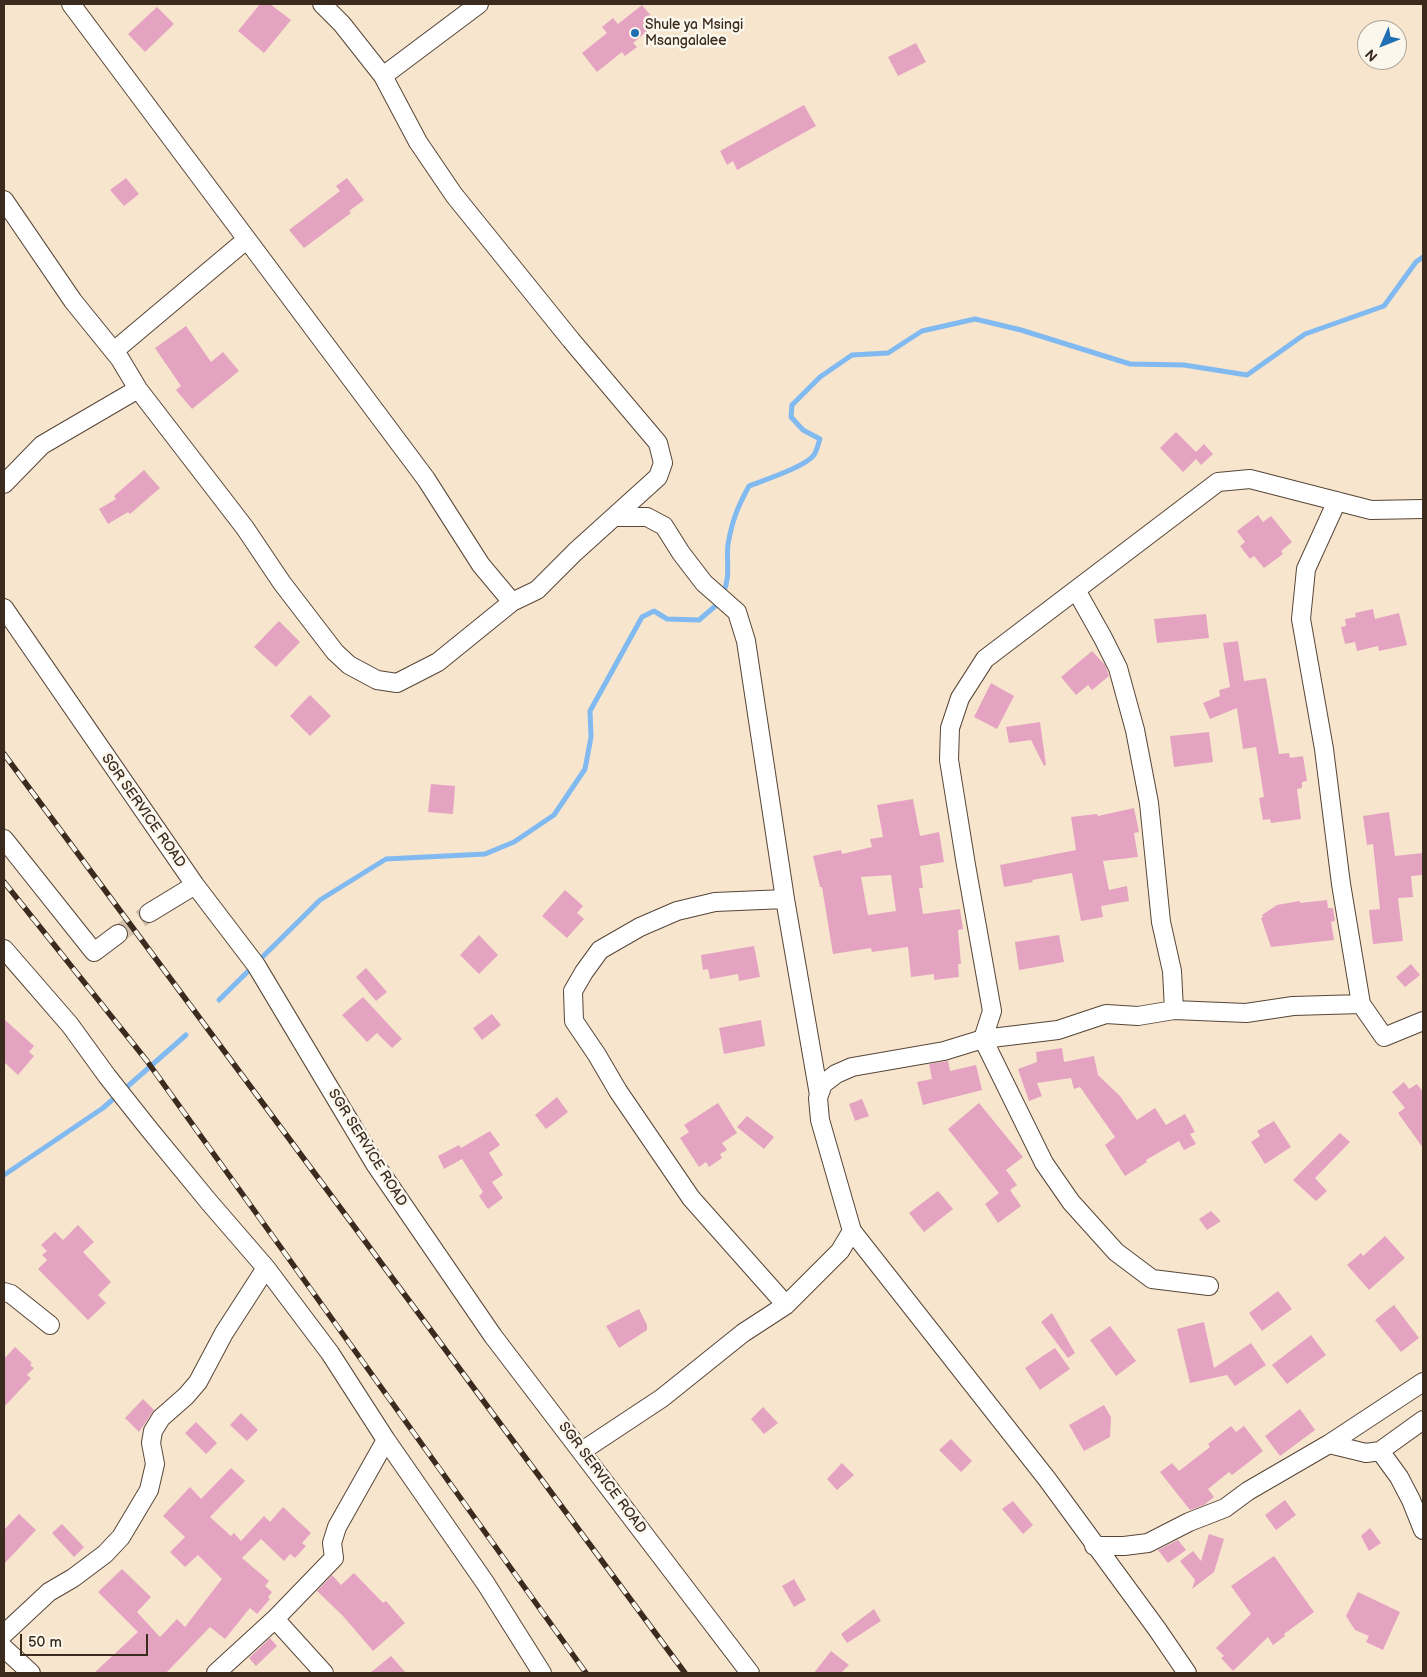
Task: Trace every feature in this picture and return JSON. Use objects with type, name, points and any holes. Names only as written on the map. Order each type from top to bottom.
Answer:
[{"type":"street","points":[[71,4],[426,479],[481,564],[512,602]]},
{"type":"street","points":[[4,200],[73,301],[114,351],[138,389],[244,528],[282,583],[329,645],[349,665],[378,680],[397,683],[438,662],[512,602],[537,590],[575,552],[658,477],[663,463],[658,443],[571,340],[454,195],[418,142],[383,76],[342,24],[322,4]]},
{"type":"street","points":[[383,76],[479,4]]},
{"type":"street","points":[[114,351],[246,240]]},
{"type":"street","points":[[4,484],[42,445],[138,389]]},
{"type":"street","points":[[1209,1286],[1152,1279],[1109,1245],[1071,1202],[1044,1163],[983,1039],[992,1011],[949,760],[950,728],[960,698],[985,659],[1218,482],[1250,479],[1371,510],[1423,509]]},
{"type":"street","points":[[1337,501],[1306,569],[1301,619],[1324,749],[1341,884],[1361,1004],[1384,1037],[1423,1022]]},
{"type":"street","points":[[615,516],[646,517],[664,526],[681,553],[704,583],[737,612],[746,641],[784,899],[820,1095]]},
{"type":"street","points":[[1076,590],[1104,638],[1118,668],[1135,730],[1149,803],[1161,922],[1172,971],[1174,1010]]},
{"type":"street","name":"SGR SERVICE ROAD","points":[[4,608],[195,885],[256,964],[380,1172],[494,1336],[750,1673]]},
{"type":"street","points":[[4,839],[94,952],[118,934]]},
{"type":"street","points":[[149,913],[195,885]]},
{"type":"street","points":[[784,899],[715,902],[677,911],[662,917],[640,927],[600,950],[573,991],[574,1021],[598,1055],[618,1091],[691,1198],[786,1305]]},
{"type":"street","points":[[4,949],[70,1025],[149,1129],[266,1268],[330,1353],[386,1440],[486,1584],[542,1673]]},
{"type":"street","points":[[1187,1673],[1047,1479],[852,1231],[820,1120],[818,1098],[823,1084],[836,1074],[852,1067],[944,1051],[983,1039],[1058,1030],[1106,1014],[1138,1016],[1174,1010],[1246,1013],[1293,1006],[1361,1004]]},
{"type":"street","points":[[582,1451],[662,1398],[743,1333],[786,1305],[840,1251],[852,1231]]},
{"type":"street","points":[[4,1634],[49,1592],[73,1578],[105,1554],[121,1537],[149,1490],[155,1464],[151,1443],[153,1431],[161,1418],[186,1396],[198,1382],[224,1333],[266,1268]]},
{"type":"street","points":[[4,1292],[12,1294],[50,1325]]},
{"type":"street","points":[[1094,1546],[1124,1546],[1148,1543],[1189,1522],[1225,1508],[1248,1491],[1329,1444],[1423,1382]]},
{"type":"street","points":[[1329,1444],[1366,1453],[1380,1451],[1423,1420]]},
{"type":"street","points":[[216,1673],[275,1619],[334,1558],[332,1543],[336,1527],[386,1440]]},
{"type":"street","points":[[1380,1451],[1400,1477],[1423,1530]]},
{"type":"street","points":[[275,1619],[324,1673]]},
{"type":"street","points":[[4,1648],[31,1673]]},
{"type":"building","points":[[260,4],[270,4],[291,20],[264,53],[238,31]]},
{"type":"building","points":[[642,5],[657,23],[633,43],[637,47],[625,56],[622,52],[597,72],[582,53],[607,33],[602,27],[613,18],[618,24]]},
{"type":"building","points":[[157,7],[174,24],[145,52],[128,34]]},
{"type":"building","points":[[916,43],[926,62],[898,76],[888,57]]},
{"type":"building","points":[[804,105],[816,126],[737,170],[733,161],[727,165],[720,151]]},
{"type":"building","points":[[126,178],[139,194],[124,206],[110,190]]},
{"type":"building","points":[[347,178],[364,200],[349,211],[351,213],[304,248],[289,230],[340,191],[336,186]]},
{"type":"building","points":[[186,326],[211,362],[223,352],[239,371],[192,409],[176,390],[181,386],[155,348]]},
{"type":"building","points":[[1176,432],[1196,452],[1204,444],[1213,454],[1201,465],[1196,459],[1183,472],[1160,448]]},
{"type":"building","points":[[144,470],[160,488],[130,514],[128,512],[108,524],[99,509],[116,499],[114,496]]},
{"type":"building","points":[[1258,515],[1263,522],[1271,516],[1292,542],[1281,551],[1283,554],[1264,568],[1254,556],[1250,559],[1240,546],[1245,542],[1237,531]]},
{"type":"building","points":[[1373,609],[1375,619],[1399,613],[1407,645],[1379,651],[1378,646],[1357,651],[1355,642],[1345,644],[1341,627],[1346,626],[1345,619],[1356,617],[1355,613]]},
{"type":"building","points":[[1206,614],[1209,638],[1157,643],[1154,619]]},
{"type":"building","points":[[279,621],[300,642],[276,667],[254,647]]},
{"type":"building","points":[[1238,641],[1244,681],[1266,678],[1279,754],[1289,753],[1290,758],[1303,756],[1307,781],[1302,782],[1302,788],[1297,789],[1301,819],[1271,823],[1270,819],[1263,820],[1259,798],[1264,797],[1256,747],[1243,749],[1237,708],[1210,719],[1203,703],[1220,696],[1219,690],[1230,687],[1223,643]]},
{"type":"building","points":[[1092,651],[1105,665],[1109,676],[1092,690],[1088,685],[1076,695],[1061,677]]},
{"type":"building","points":[[991,683],[1014,696],[997,729],[974,717]]},
{"type":"building","points":[[310,695],[331,716],[310,736],[290,716]]},
{"type":"building","points":[[1040,722],[1046,765],[1044,766],[1031,740],[1009,743],[1006,727]]},
{"type":"building","points":[[1209,732],[1213,762],[1174,767],[1170,736]]},
{"type":"building","points":[[431,784],[455,786],[453,814],[428,812]]},
{"type":"building","points":[[913,799],[920,836],[939,832],[944,862],[920,866],[923,888],[919,888],[923,914],[960,909],[963,929],[958,930],[961,964],[958,964],[959,977],[934,980],[934,974],[911,977],[908,947],[872,952],[871,948],[833,954],[822,887],[820,887],[813,856],[841,850],[842,854],[872,847],[870,839],[883,837],[877,805]],"holes":[[[891,875],[896,911],[868,915],[861,877]]]},
{"type":"building","points":[[1134,808],[1139,832],[1134,833],[1138,857],[1103,861],[1109,890],[1127,886],[1129,901],[1101,906],[1103,917],[1081,921],[1072,873],[1004,887],[1000,865],[1076,850],[1071,817],[1097,814],[1098,816]]},
{"type":"building","points":[[1389,812],[1395,856],[1423,853],[1423,875],[1411,876],[1413,897],[1398,898],[1403,941],[1373,944],[1369,910],[1380,909],[1373,844],[1367,845],[1363,816]]},
{"type":"building","points":[[565,890],[583,906],[577,913],[584,919],[567,938],[542,916]]},
{"type":"building","points":[[1327,900],[1328,908],[1333,908],[1335,921],[1331,922],[1334,940],[1271,947],[1261,918],[1263,917],[1262,915],[1277,905],[1300,901],[1300,903]]},
{"type":"building","points":[[479,935],[498,955],[479,974],[460,955]]},
{"type":"building","points":[[1059,935],[1064,962],[1019,970],[1015,942]]},
{"type":"building","points":[[754,946],[760,977],[739,981],[738,974],[710,979],[708,969],[703,970],[701,955]]},
{"type":"building","points":[[1411,964],[1420,975],[1405,987],[1396,977]]},
{"type":"building","points":[[366,968],[387,992],[376,1001],[356,977]]},
{"type":"building","points":[[363,997],[402,1039],[392,1048],[377,1033],[367,1042],[342,1015]]},
{"type":"building","points":[[492,1014],[501,1025],[482,1040],[473,1028]]},
{"type":"building","points":[[4,1019],[34,1046],[29,1052],[34,1056],[18,1075],[4,1062]]},
{"type":"building","points":[[761,1020],[765,1046],[724,1054],[719,1028]]},
{"type":"building","points":[[1062,1048],[1064,1062],[1094,1056],[1098,1075],[1120,1096],[1137,1120],[1155,1108],[1166,1125],[1185,1114],[1195,1132],[1190,1134],[1196,1144],[1184,1150],[1179,1141],[1146,1160],[1147,1162],[1125,1176],[1105,1145],[1115,1137],[1080,1087],[1074,1089],[1071,1078],[1037,1083],[1042,1096],[1029,1101],[1018,1069],[1037,1062],[1036,1052]]},
{"type":"building","points":[[948,1061],[950,1071],[976,1065],[982,1090],[923,1105],[917,1082],[932,1079],[929,1064]]},
{"type":"building","points":[[1404,1082],[1409,1089],[1417,1084],[1423,1092],[1423,1148],[1398,1113],[1405,1108],[1392,1092]]},
{"type":"building","points":[[557,1097],[568,1112],[546,1129],[535,1115]]},
{"type":"building","points":[[862,1099],[869,1116],[855,1121],[849,1104]]},
{"type":"building","points":[[718,1103],[737,1133],[722,1143],[727,1150],[720,1154],[722,1158],[709,1167],[706,1162],[699,1167],[680,1138],[689,1132],[684,1125]]},
{"type":"building","points":[[979,1103],[1023,1157],[1006,1170],[1017,1185],[1010,1190],[1021,1206],[998,1223],[985,1204],[999,1193],[948,1129]]},
{"type":"building","points":[[747,1116],[774,1137],[764,1149],[737,1127]]},
{"type":"building","points":[[1274,1121],[1291,1147],[1265,1164],[1251,1142],[1260,1136],[1257,1131]]},
{"type":"building","points":[[490,1131],[500,1145],[489,1153],[503,1175],[492,1182],[503,1198],[488,1209],[479,1196],[483,1192],[462,1159],[444,1169],[438,1156],[459,1145],[461,1148]]},
{"type":"building","points":[[1340,1133],[1350,1142],[1315,1178],[1327,1191],[1316,1201],[1293,1180]]},
{"type":"building","points":[[938,1191],[953,1209],[924,1232],[909,1213]]},
{"type":"building","points":[[1211,1211],[1221,1221],[1207,1230],[1199,1219]]},
{"type":"building","points":[[78,1225],[94,1242],[83,1252],[111,1282],[98,1295],[106,1303],[88,1320],[38,1269],[47,1260],[42,1255],[47,1251],[41,1245],[55,1232],[63,1240]]},
{"type":"building","points":[[1385,1236],[1405,1258],[1369,1290],[1347,1265],[1361,1253],[1363,1256]]},
{"type":"building","points":[[1278,1291],[1292,1309],[1262,1331],[1249,1313]]},
{"type":"building","points":[[1394,1305],[1419,1338],[1401,1352],[1375,1320]]},
{"type":"building","points":[[639,1309],[647,1325],[647,1330],[619,1348],[606,1326]]},
{"type":"building","points":[[1052,1313],[1075,1353],[1068,1358],[1041,1322]]},
{"type":"building","points":[[1204,1322],[1214,1368],[1251,1343],[1266,1365],[1235,1386],[1227,1375],[1190,1383],[1177,1329]]},
{"type":"building","points":[[1110,1326],[1136,1361],[1116,1376],[1090,1340]]},
{"type":"building","points":[[1311,1335],[1326,1355],[1287,1384],[1272,1365]]},
{"type":"building","points":[[15,1347],[32,1363],[30,1365],[34,1368],[27,1375],[31,1378],[4,1407],[4,1359]]},
{"type":"building","points":[[1055,1348],[1070,1369],[1040,1390],[1025,1368]]},
{"type":"building","points":[[143,1399],[154,1410],[139,1432],[125,1418]]},
{"type":"building","points":[[1104,1405],[1111,1417],[1110,1437],[1084,1451],[1069,1425]]},
{"type":"building","points":[[763,1407],[778,1423],[764,1434],[751,1419]]},
{"type":"building","points":[[1300,1409],[1315,1430],[1280,1456],[1265,1436]]},
{"type":"building","points":[[241,1413],[258,1430],[247,1441],[230,1425]]},
{"type":"building","points":[[196,1422],[217,1443],[206,1454],[185,1433]]},
{"type":"building","points":[[1231,1426],[1236,1432],[1244,1426],[1263,1451],[1232,1475],[1229,1472],[1208,1489],[1214,1497],[1204,1505],[1190,1510],[1160,1472],[1172,1463],[1179,1471],[1210,1447],[1208,1444]]},
{"type":"building","points":[[951,1439],[972,1461],[961,1472],[939,1450]]},
{"type":"building","points":[[842,1463],[854,1475],[837,1490],[827,1479]]},
{"type":"building","points":[[231,1468],[245,1481],[210,1517],[231,1536],[234,1533],[241,1541],[264,1516],[270,1522],[283,1507],[311,1533],[302,1543],[306,1546],[295,1558],[290,1554],[284,1561],[261,1539],[242,1558],[269,1581],[265,1586],[272,1592],[268,1597],[270,1599],[257,1614],[250,1608],[225,1639],[210,1627],[166,1673],[94,1673],[138,1632],[98,1592],[122,1569],[151,1597],[137,1612],[160,1637],[177,1619],[185,1627],[222,1579],[198,1555],[185,1567],[170,1552],[185,1537],[163,1516],[190,1487],[201,1499]]},
{"type":"building","points":[[1285,1500],[1296,1515],[1276,1530],[1265,1515]]},
{"type":"building","points":[[1013,1501],[1033,1525],[1023,1534],[1002,1509]]},
{"type":"building","points":[[19,1514],[36,1530],[4,1564],[4,1530]]},
{"type":"building","points":[[62,1524],[84,1547],[74,1557],[52,1533]]},
{"type":"building","points":[[1370,1528],[1381,1543],[1369,1551],[1361,1536]]},
{"type":"building","points":[[1209,1534],[1224,1539],[1214,1572],[1192,1589],[1195,1580],[1180,1561],[1193,1551],[1201,1561]]},
{"type":"building","points":[[1178,1540],[1186,1550],[1168,1563],[1158,1550]]},
{"type":"building","points":[[1274,1556],[1314,1612],[1284,1634],[1285,1636],[1273,1645],[1268,1637],[1233,1671],[1221,1658],[1224,1656],[1216,1648],[1251,1614],[1231,1586]]},
{"type":"building","points":[[354,1573],[383,1603],[386,1601],[405,1623],[373,1651],[343,1616],[317,1591],[332,1575],[341,1585]]},
{"type":"building","points":[[794,1579],[806,1600],[794,1607],[782,1586]]},
{"type":"building","points":[[1358,1592],[1400,1612],[1383,1650],[1366,1642],[1369,1636],[1355,1630],[1346,1616]]},
{"type":"building","points":[[874,1609],[881,1621],[847,1643],[841,1634]]},
{"type":"building","points":[[270,1638],[277,1646],[256,1666],[249,1658]]},
{"type":"building","points":[[831,1651],[849,1665],[841,1673],[814,1673]]},
{"type":"building","points":[[391,1656],[406,1673],[370,1673]]},
{"type":"waterway","points":[[723,594],[727,581],[728,544],[731,528],[749,486],[802,464],[809,460],[817,449],[820,439],[803,430],[791,417],[792,405],[820,377],[852,355],[888,353],[922,331],[975,319],[1021,330],[1130,364],[1184,365],[1247,375],[1305,334],[1384,306],[1416,262],[1423,257]]},
{"type":"waterway","points":[[219,1000],[320,900],[386,859],[485,854],[514,842],[554,815],[585,769],[591,737],[590,711],[642,617],[654,611],[667,619],[699,620],[720,602]]},
{"type":"waterway","points":[[4,1175],[103,1108],[186,1035]]},
{"type":"tunnel","points":[[118,934],[149,913]]},
{"type":"railway","points":[[4,754],[685,1673]]},
{"type":"railway","points":[[4,882],[147,1061],[586,1673]]},
{"type":"place","name":"Shule ya Msingi Msangalalee","points":[[635,33]]}]
